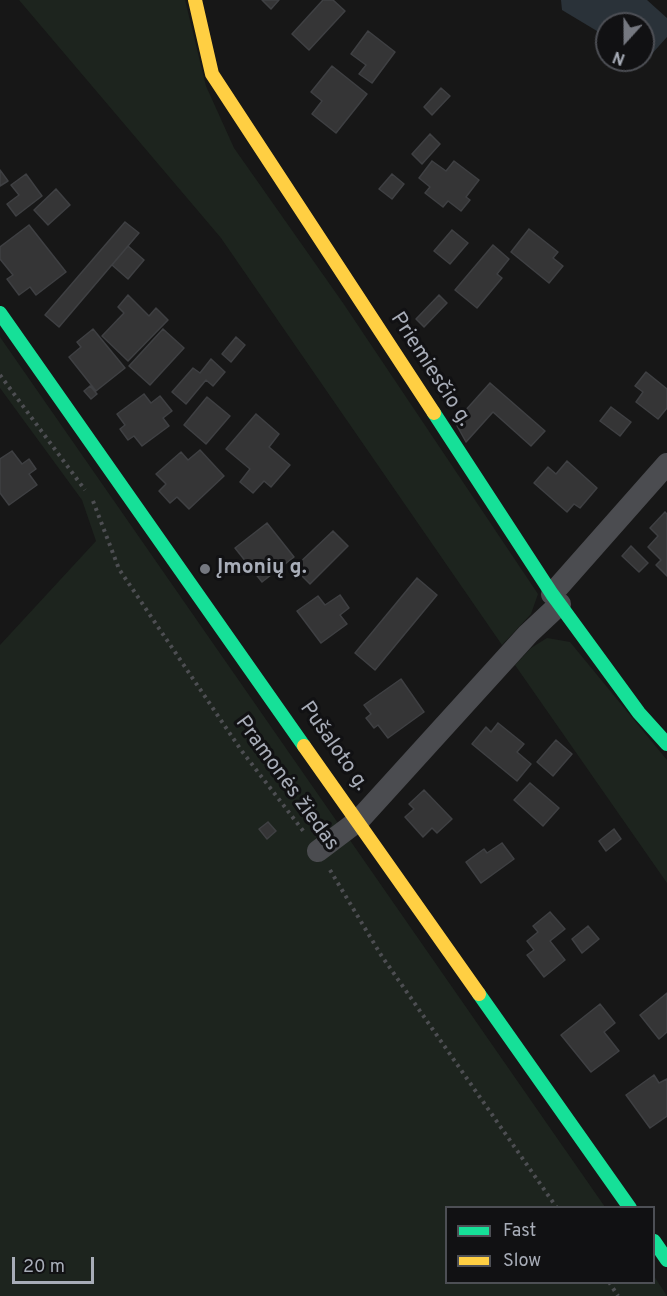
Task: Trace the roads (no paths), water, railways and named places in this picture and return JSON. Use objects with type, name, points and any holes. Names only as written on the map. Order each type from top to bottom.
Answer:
[{"type":"main road","name":"Priemiesčio g.","points":[[195,0],[212,74],[556,599],[639,713],[667,744]]},
{"type":"main road","name":"Pušaloto g.","points":[[0,313],[629,1206]]},
{"type":"main road","points":[[655,1242],[667,1260]]},
{"type":"street","points":[[318,851],[359,820],[528,634],[667,464]]},
{"type":"place","name":"Įmonių g.","points":[[205,569]]}]
